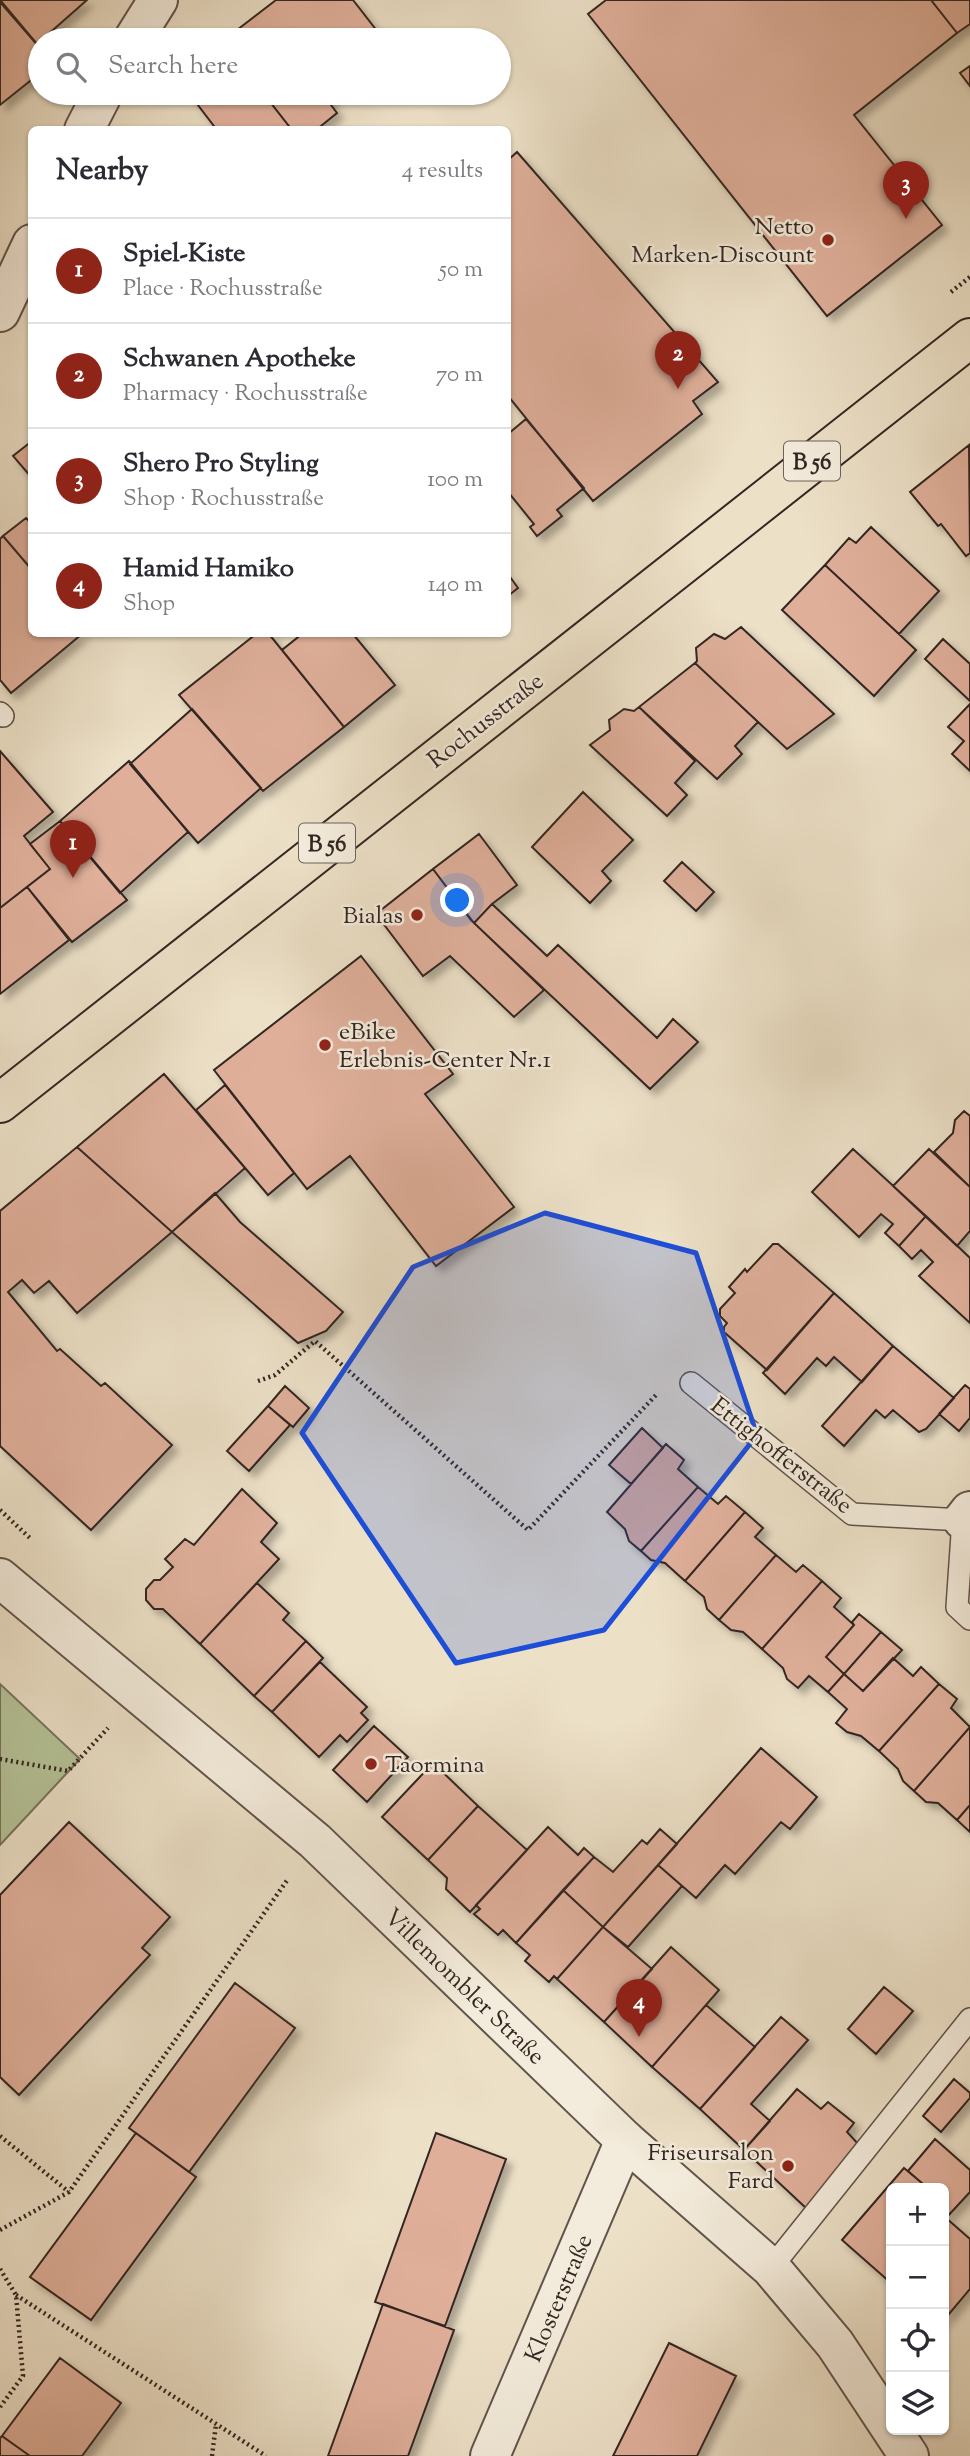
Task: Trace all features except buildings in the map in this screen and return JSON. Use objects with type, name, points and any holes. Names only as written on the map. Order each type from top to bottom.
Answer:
[{"type":"main road","name":"Rochusstraße","points":[[0,1103],[970,338]]},
{"type":"street","points":[[140,28],[158,0]]},
{"type":"street","points":[[86,126],[97,105]]},
{"type":"street","points":[[0,312],[28,252]]},
{"type":"street","name":"Villemombler Straße","points":[[0,1578],[314,1840],[625,2140],[771,2268],[835,2344],[908,2456]]},
{"type":"street","name":"Klosterstraße","points":[[490,2456],[625,2140]]},
{"type":"lane","name":"Ettighofferstraße","points":[[691,1383],[852,1514],[966,1516],[957,1607],[970,1619]]},
{"type":"lane","points":[[771,2268],[970,2019]]},
{"type":"path","points":[[258,1381],[275,1375],[315,1341],[528,1530],[678,1372],[691,1383]]},
{"type":"path","points":[[0,1759],[68,1771],[139,1694]]},
{"type":"path","points":[[0,2231],[69,2192],[314,1840]]},
{"type":"path","points":[[0,2136],[69,2192]]},
{"type":"path","points":[[0,2269],[16,2295],[266,2456]]},
{"type":"path","points":[[0,2407],[23,2376],[16,2295]]},
{"type":"path","points":[[212,2456],[216,2424]]},
{"type":"highlighted area","points":[[545,1213],[696,1253],[757,1435],[604,1630],[456,1663],[302,1433],[413,1267]]},
{"type":"green space","points":[[0,1684],[80,1759],[0,1845]]},
{"type":"place","name":"Shero Pro Styling","points":[[906,219]]},
{"type":"place","name":"Netto Marken-Discount","points":[[828,240]]},
{"type":"place","name":"Schwanen Apotheke","points":[[678,389]]},
{"type":"place","name":"Spiel-Kiste","points":[[73,878]]},
{"type":"place","name":"Bialas","points":[[417,915]]},
{"type":"place","name":"eBike Erlebnis-Center Nr.1","points":[[325,1045]]},
{"type":"place","name":"Taormina","points":[[371,1764]]},
{"type":"place","name":"Hamid Hamiko","points":[[639,2037]]},
{"type":"place","name":"Friseursalon Fard","points":[[788,2166]]}]
